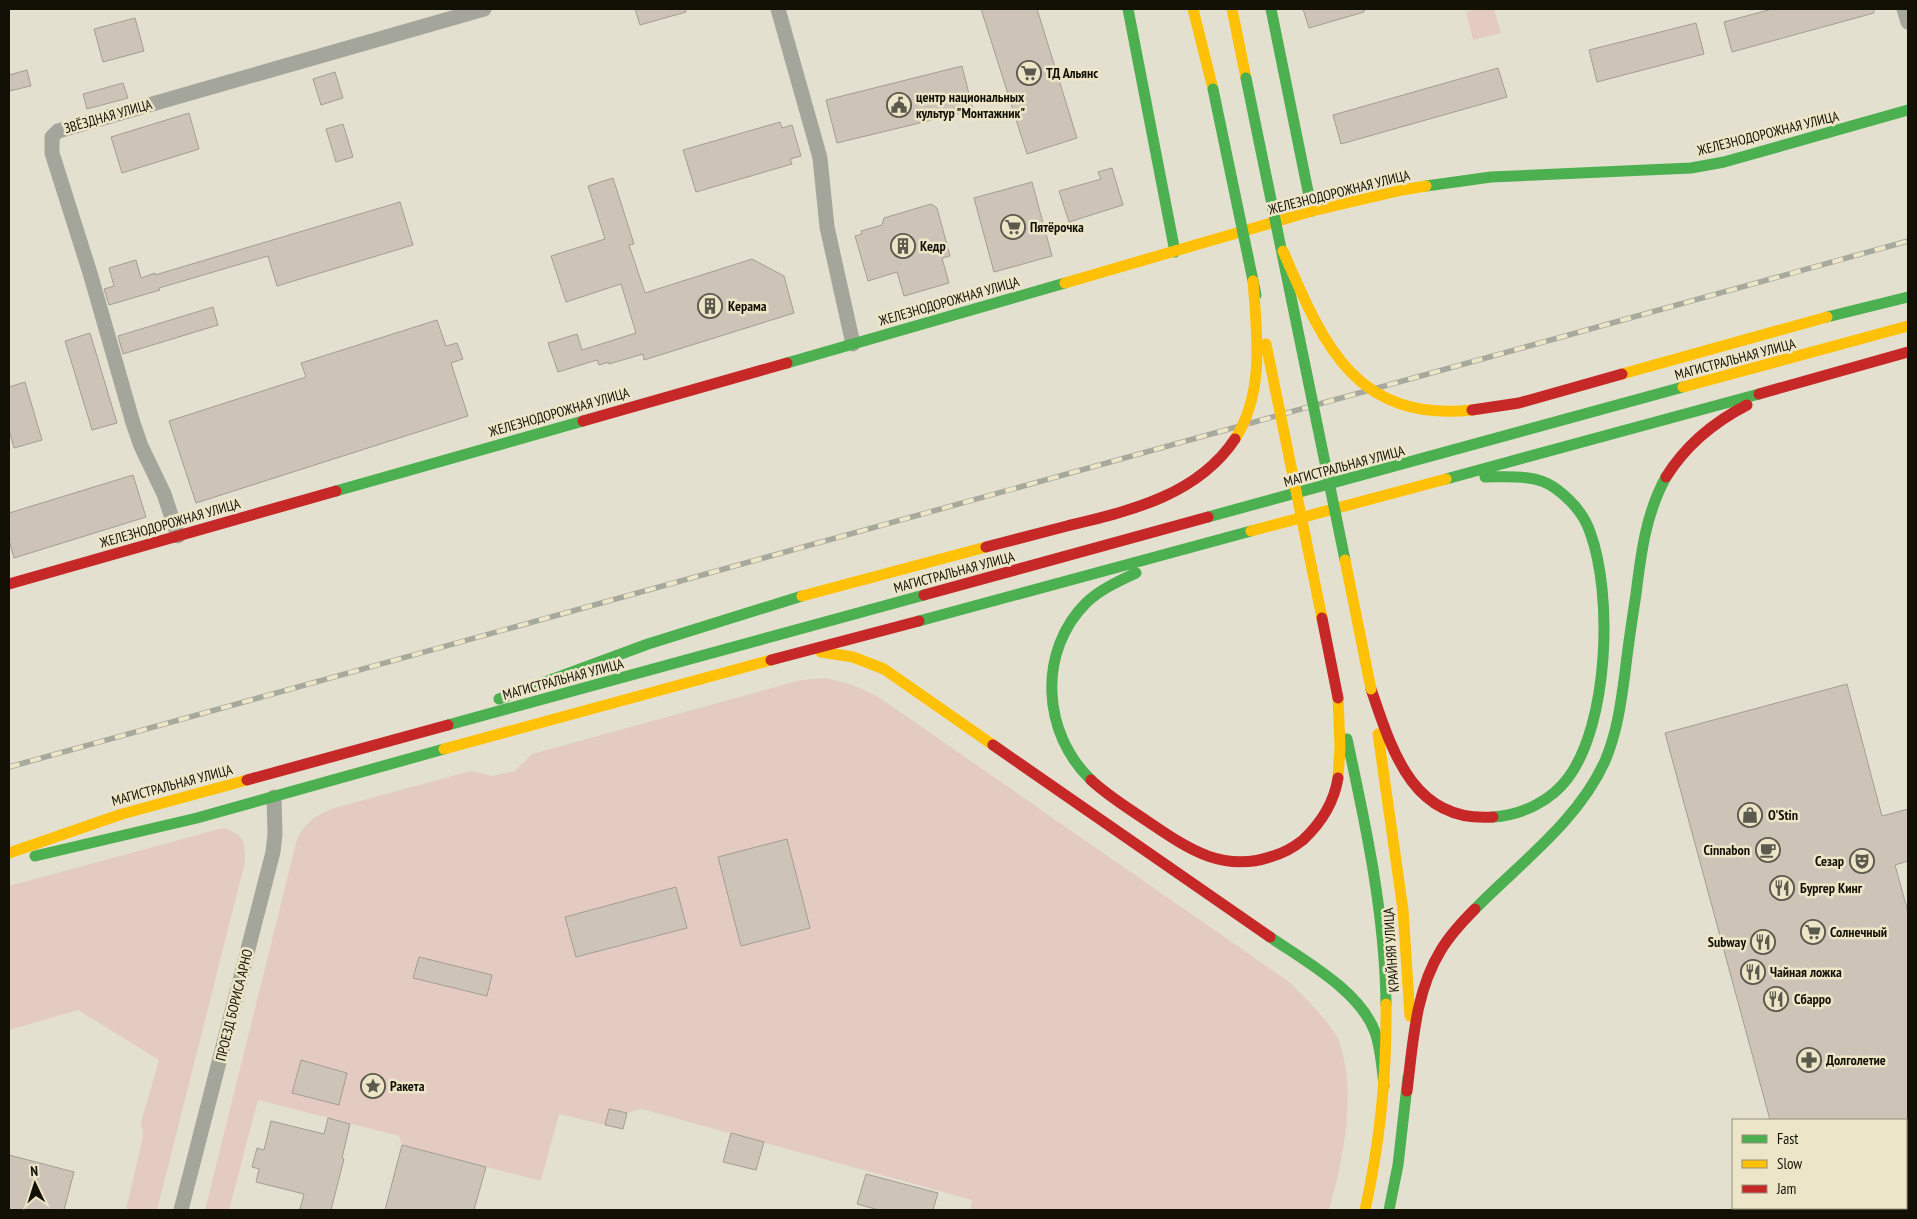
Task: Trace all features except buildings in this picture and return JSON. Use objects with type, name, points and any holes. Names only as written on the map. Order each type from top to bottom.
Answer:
[{"type":"main road","points":[[1128,9],[1175,252]]},
{"type":"main road","points":[[1193,9],[1214,89],[1338,698],[1340,749],[1338,772],[1334,794],[1325,815],[1303,841],[1286,852],[1268,859],[1250,862],[1228,862],[1207,857],[1187,848],[1102,790],[1070,755],[1060,734],[1053,712],[1050,695],[1052,664],[1066,628],[1076,614],[1092,598],[1117,580],[1207,551],[1268,526]]},
{"type":"main road","points":[[1232,9],[1283,251],[1371,689],[1394,751],[1405,774],[1419,790],[1433,803],[1452,813],[1472,818],[1506,816],[1523,812],[1553,795],[1570,776],[1582,756],[1596,710],[1600,677],[1604,614],[1599,554],[1590,528],[1578,508],[1558,489],[1545,482],[1522,477],[1494,476],[1474,479],[1414,495],[1358,502]]},
{"type":"main road","points":[[1271,9],[1312,211]]},
{"type":"main road","name":"ЖЕЛЕЗНОДОРОЖНАЯ УЛИЦА","points":[[9,584],[1175,252],[1312,211],[1402,190],[1491,177],[1691,168],[1724,162],[1908,110]]},
{"type":"main road","points":[[1283,251],[1322,337],[1335,355],[1366,387],[1393,402],[1416,410],[1441,412],[1471,412],[1519,403],[1908,296]]},
{"type":"main road","points":[[359,750],[648,644],[802,596],[1117,513],[1173,492],[1198,478],[1216,461],[1238,434],[1247,416],[1256,380],[1257,353],[1253,281]]},
{"type":"main road","name":"МАГИСТРАЛЬНАЯ УЛИЦА","points":[[9,853],[122,814],[1908,326]]},
{"type":"main road","points":[[9,861],[120,838],[274,798],[473,741],[1610,435],[1908,352]]},
{"type":"main road","points":[[1408,1091],[1418,1013],[1423,990],[1440,951],[1470,913],[1567,817],[1595,782],[1606,761],[1616,733],[1621,709],[1644,540],[1660,488],[1682,456],[1700,435],[1721,420],[1754,401],[1810,378]]},
{"type":"main road","points":[[795,654],[823,652],[846,654],[866,660],[884,669],[1321,972],[1350,997],[1369,1020],[1378,1041],[1384,1086]]},
{"type":"main road","name":"КРАЙНЯЯ УЛИЦА","points":[[1371,689],[1392,820],[1403,913],[1410,1012],[1408,1091],[1398,1164],[1389,1210]]},
{"type":"main road","name":"КРАЙНЯЯ УЛИЦА","points":[[1338,698],[1363,813],[1379,918],[1385,992],[1384,1086],[1375,1161],[1365,1210]]},
{"type":"street","name":"ЗВЁЗДНАЯ УЛИЦА","points":[[178,536],[164,494],[141,446],[133,422],[90,273],[52,153],[52,137],[58,131],[484,9]]},
{"type":"street","points":[[778,9],[820,158],[827,228],[853,344]]},
{"type":"street","points":[[1904,9],[1908,22]]},
{"type":"street","name":"ПРОЕЗД БОРИСА АРНО","points":[[181,1210],[273,852],[276,834],[274,798]]},
{"type":"shaded area","points":[[1476,9],[1494,9],[1501,33],[1473,40],[1466,12]]},
{"type":"shaded area","points":[[825,678],[850,684],[877,696],[1288,981],[1307,1000],[1336,1035],[1346,1071],[1348,1107],[1344,1142],[1329,1210],[970,1210],[972,1200],[642,1109],[627,1113],[609,1109],[605,1125],[559,1114],[541,1181],[402,1145],[399,1136],[258,1100],[229,1210],[205,1210],[296,843],[302,830],[310,821],[334,808],[471,771],[492,776],[515,771],[532,754],[801,680]]},
{"type":"shaded area","points":[[223,828],[230,830],[242,839],[245,849],[245,862],[157,1210],[126,1210],[143,1136],[141,1122],[159,1060],[78,1010],[9,1030],[9,886]]},
{"type":"railway","points":[[9,767],[1908,241]]},
{"type":"traffic: fast","points":[[1128,9],[1175,252]]},
{"type":"traffic: fast","points":[[1271,9],[1312,211]]},
{"type":"traffic: fast","points":[[1246,78],[1345,560]]},
{"type":"traffic: fast","points":[[1213,89],[1256,295]]},
{"type":"traffic: fast","points":[[1426,186],[1491,177],[1691,168],[1724,162],[1908,110]]},
{"type":"traffic: fast","points":[[787,363],[1065,283]]},
{"type":"traffic: fast","points":[[1827,317],[1908,297]]},
{"type":"traffic: fast","points":[[1208,517],[1683,387]]},
{"type":"traffic: fast","points":[[1446,479],[1759,394]]},
{"type":"traffic: fast","points":[[336,491],[583,421]]},
{"type":"traffic: fast","points":[[1485,477],[1521,477],[1539,480],[1555,488],[1576,507],[1590,532],[1597,558],[1602,589],[1604,623],[1603,658],[1599,692],[1592,725],[1582,754],[1568,778],[1553,794],[1525,810],[1493,817]]},
{"type":"traffic: fast","points":[[1475,909],[1564,822],[1594,783],[1605,761],[1613,740],[1620,707],[1645,534],[1659,491],[1666,477]]},
{"type":"traffic: fast","points":[[919,621],[1251,531]]},
{"type":"traffic: fast","points":[[1091,780],[1075,761],[1063,739],[1055,716],[1052,692],[1053,667],[1060,644],[1071,622],[1087,602],[1104,589],[1136,573]]},
{"type":"traffic: fast","points":[[448,725],[924,595]]},
{"type":"traffic: fast","points":[[499,699],[648,644],[802,596]]},
{"type":"traffic: fast","points":[[1347,739],[1378,904],[1385,971],[1386,1004]]},
{"type":"traffic: fast","points":[[35,856],[197,818],[444,749]]},
{"type":"traffic: fast","points":[[1270,937],[1330,978],[1357,1003],[1368,1017],[1377,1038],[1384,1086]]},
{"type":"traffic: fast","points":[[1389,1210],[1398,1165],[1408,1077]]},
{"type":"traffic: slow","points":[[1193,9],[1213,89]]},
{"type":"traffic: slow","points":[[1232,9],[1246,78]]},
{"type":"traffic: slow","points":[[1065,283],[1312,211],[1426,186]]},
{"type":"traffic: slow","points":[[1283,251],[1313,316],[1329,345],[1348,370],[1371,389],[1398,403],[1432,410],[1472,410]]},
{"type":"traffic: slow","points":[[1235,439],[1245,421],[1255,382],[1257,342],[1253,281]]},
{"type":"traffic: slow","points":[[1622,374],[1827,317]]},
{"type":"traffic: slow","points":[[1683,387],[1908,326]]},
{"type":"traffic: slow","points":[[1266,344],[1322,618]]},
{"type":"traffic: slow","points":[[1251,531],[1446,479]]},
{"type":"traffic: slow","points":[[802,596],[986,547]]},
{"type":"traffic: slow","points":[[1345,560],[1371,689]]},
{"type":"traffic: slow","points":[[821,652],[853,657],[884,669],[993,745]]},
{"type":"traffic: slow","points":[[444,749],[771,660]]},
{"type":"traffic: slow","points":[[1338,698],[1340,747],[1338,778]]},
{"type":"traffic: slow","points":[[1378,734],[1403,910],[1410,1016]]},
{"type":"traffic: slow","points":[[9,853],[122,814],[247,780]]},
{"type":"traffic: slow","points":[[1365,1210],[1375,1159],[1384,1082],[1386,1004]]},
{"type":"traffic: jam","points":[[1759,394],[1908,352]]},
{"type":"traffic: jam","points":[[583,421],[787,363]]},
{"type":"traffic: jam","points":[[1472,410],[1519,403],[1622,374]]},
{"type":"traffic: jam","points":[[1666,477],[1682,455],[1702,435],[1723,419],[1747,405]]},
{"type":"traffic: jam","points":[[986,547],[1114,514],[1160,498],[1181,488],[1201,475],[1235,439]]},
{"type":"traffic: jam","points":[[9,584],[336,491]]},
{"type":"traffic: jam","points":[[924,595],[1208,517]]},
{"type":"traffic: jam","points":[[1322,618],[1338,698]]},
{"type":"traffic: jam","points":[[771,660],[919,621]]},
{"type":"traffic: jam","points":[[1371,689],[1398,758],[1410,778],[1425,795],[1443,808],[1466,816],[1493,817]]},
{"type":"traffic: jam","points":[[247,780],[448,725]]},
{"type":"traffic: jam","points":[[993,745],[1270,937]]},
{"type":"traffic: jam","points":[[1091,780],[1125,807],[1191,849],[1222,860],[1238,862],[1255,861],[1277,855],[1289,850],[1303,840],[1326,812],[1338,778]]},
{"type":"traffic: jam","points":[[1407,1091],[1416,1018],[1432,966],[1457,928],[1475,909]]},
{"type":"place","name":"ТД Альянс","points":[[1029,73]]},
{"type":"place","name":"центр национальных культур \"Монтажник\"","points":[[899,105]]},
{"type":"place","name":"Пятёрочка","points":[[1013,227]]},
{"type":"place","name":"Кедр","points":[[903,246]]},
{"type":"place","name":"Керама","points":[[710,306]]},
{"type":"place","name":"O'Stin","points":[[1750,815]]},
{"type":"place","name":"Cinnabon","points":[[1768,850]]},
{"type":"place","name":"Сезар","points":[[1862,861]]},
{"type":"place","name":"Бургер Кинг","points":[[1782,888]]},
{"type":"place","name":"Солнечный","points":[[1813,932]]},
{"type":"place","name":"Subway","points":[[1763,942]]},
{"type":"place","name":"Чайная ложка","points":[[1753,972]]},
{"type":"place","name":"Сбарро","points":[[1776,999]]},
{"type":"place","name":"Долголетие","points":[[1809,1060]]},
{"type":"place","name":"Ракета","points":[[373,1086]]}]
